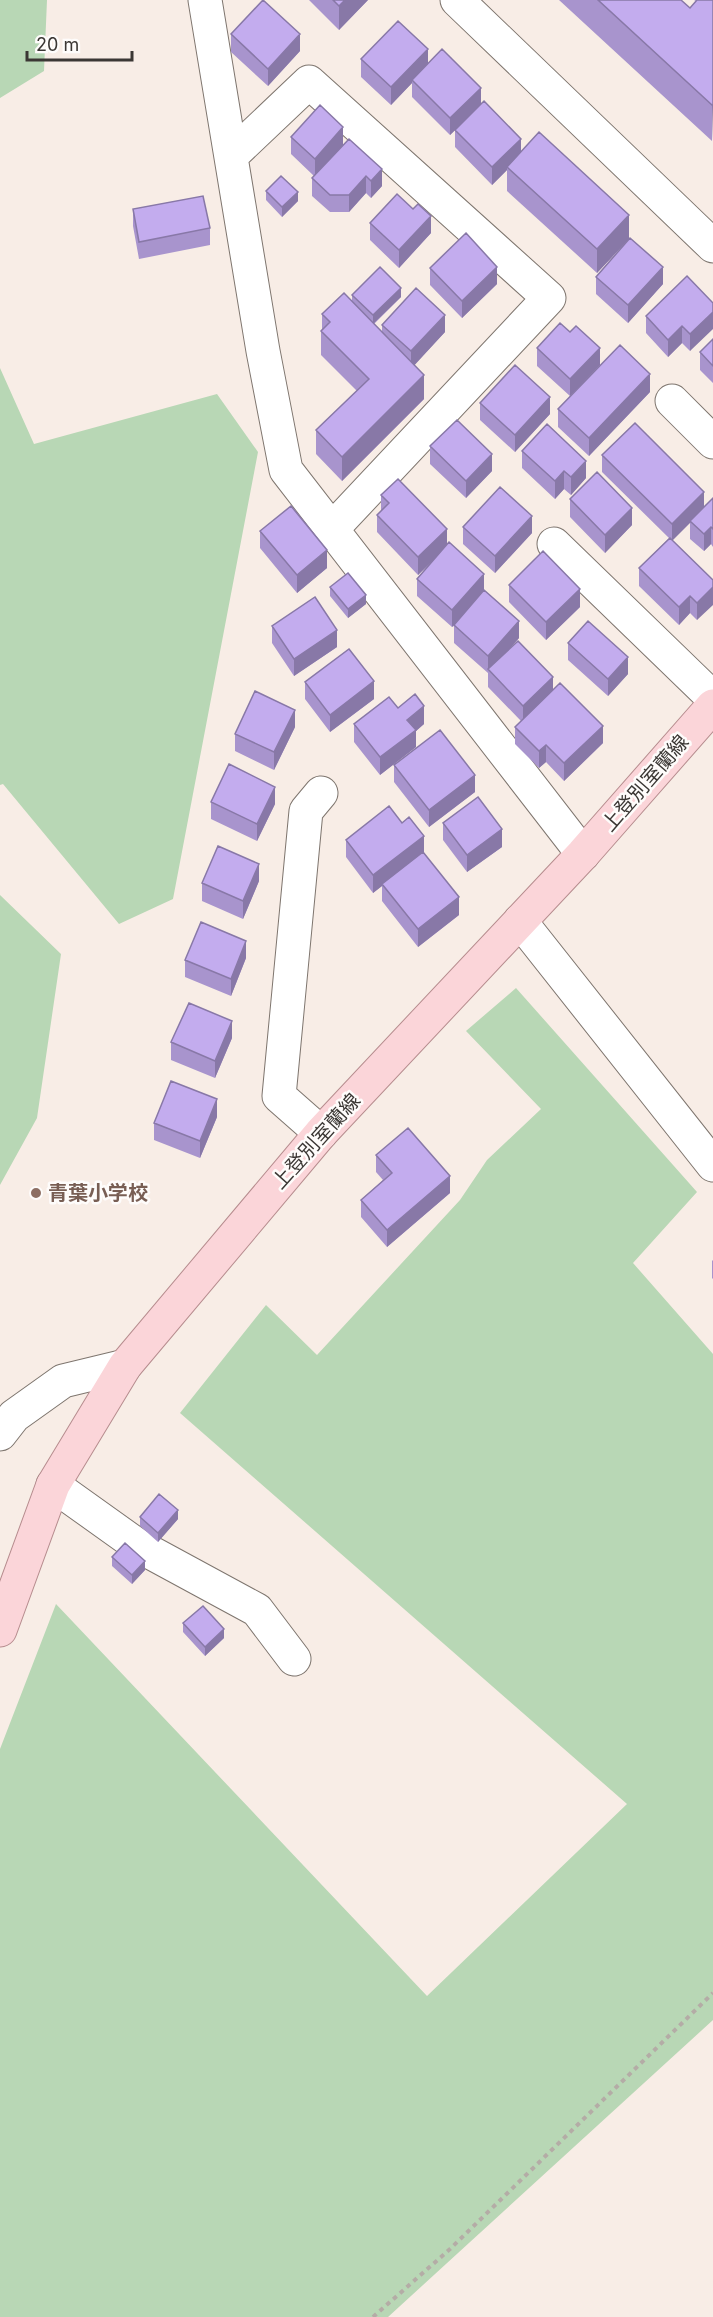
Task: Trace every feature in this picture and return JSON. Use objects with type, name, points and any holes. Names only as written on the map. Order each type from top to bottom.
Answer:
[{"type":"main road","name":"上登別室蘭線","points":[[0,1630],[53,1485],[125,1366],[321,1133],[583,854],[713,706]]},
{"type":"street","points":[[205,0],[262,351],[286,470],[583,854]]},
{"type":"street","points":[[457,0],[708,229]]},
{"type":"street","points":[[231,156],[309,82],[549,298],[332,529]]},
{"type":"street","points":[[672,401],[713,442]]},
{"type":"street","points":[[554,544],[713,698]]},
{"type":"street","points":[[321,793],[306,811],[279,1096],[321,1133]]},
{"type":"street","points":[[520,921],[713,1165]]},
{"type":"street","points":[[0,1434],[14,1416],[63,1381],[125,1366]]},
{"type":"street","points":[[53,1485],[137,1545],[257,1610],[294,1659]]},
{"type":"path","points":[[373,2317],[450,2249],[713,1993]]},
{"type":"green space","points":[[0,0],[47,0],[44,71],[0,98]]},
{"type":"green space","points":[[0,368],[34,444],[217,394],[258,452],[173,899],[119,924],[3,784],[0,785]]},
{"type":"green space","points":[[0,895],[61,954],[37,1118],[0,1185]]},
{"type":"green space","points":[[516,988],[697,1192],[633,1263],[713,1354],[713,2020],[388,2317],[0,2317],[0,1749],[56,1604],[427,1996],[627,1804],[180,1413],[266,1305],[317,1355],[460,1200],[487,1160],[541,1109],[466,1031]]},
{"type":"building","points":[[263,0],[300,34],[268,69],[231,34]]},
{"type":"building","points":[[333,0],[345,0],[339,6]]},
{"type":"building","points":[[598,0],[681,0],[690,8],[697,0],[713,0],[713,105],[712,105]]},
{"type":"building","points":[[398,21],[428,49],[391,87],[361,59]]},
{"type":"building","points":[[442,49],[481,88],[450,118],[412,80]]},
{"type":"building","points":[[484,101],[521,139],[492,167],[455,130]]},
{"type":"building","points":[[320,105],[343,127],[315,159],[291,137]]},
{"type":"building","points":[[539,132],[629,215],[597,249],[507,167]]},
{"type":"building","points":[[349,139],[382,169],[371,181],[366,176],[349,195],[330,195],[312,178]]},
{"type":"building","points":[[281,176],[298,192],[282,207],[266,191]]},
{"type":"building","points":[[397,194],[413,209],[418,204],[431,216],[399,250],[370,223]]},
{"type":"building","points":[[203,196],[210,228],[139,242],[133,209]]},
{"type":"building","points":[[466,233],[497,267],[462,301],[430,268]]},
{"type":"building","points":[[630,238],[663,267],[628,305],[596,277]]},
{"type":"building","points":[[380,267],[401,288],[373,315],[352,295]]},
{"type":"building","points":[[687,276],[713,303],[713,312],[690,334],[682,326],[668,340],[646,316]]},
{"type":"building","points":[[416,288],[445,315],[411,351],[382,325]]},
{"type":"building","points":[[344,293],[424,375],[342,457],[316,430],[369,379],[321,331],[330,322],[322,314]]},
{"type":"building","points":[[560,323],[570,332],[576,326],[600,348],[570,379],[537,348]]},
{"type":"building","points":[[713,339],[713,366],[700,352]]},
{"type":"building","points":[[620,345],[650,374],[589,438],[558,409]]},
{"type":"building","points":[[515,365],[550,397],[515,435],[480,403]]},
{"type":"building","points":[[457,420],[492,454],[466,481],[430,446]]},
{"type":"building","points":[[635,423],[704,492],[672,524],[602,455]]},
{"type":"building","points":[[547,424],[586,461],[571,477],[564,471],[555,481],[522,451]]},
{"type":"building","points":[[597,472],[632,508],[605,535],[570,499]]},
{"type":"building","points":[[398,479],[447,529],[418,557],[377,515],[389,503],[381,495]]},
{"type":"building","points":[[500,487],[532,516],[495,556],[463,527]]},
{"type":"building","points":[[713,498],[713,529],[711,527],[704,534],[690,521]]},
{"type":"building","points":[[291,506],[327,550],[297,575],[260,531]]},
{"type":"building","points":[[670,538],[713,580],[713,587],[697,603],[690,596],[679,607],[639,568]]},
{"type":"building","points":[[449,542],[484,574],[452,610],[417,579]]},
{"type":"building","points":[[543,551],[580,589],[546,622],[509,585]]},
{"type":"building","points":[[348,573],[366,595],[348,609],[330,587]]},
{"type":"building","points":[[484,590],[519,621],[488,656],[454,625]]},
{"type":"building","points":[[315,597],[337,630],[294,659],[272,626]]},
{"type":"building","points":[[588,621],[628,657],[608,679],[568,643]]},
{"type":"building","points":[[518,641],[553,677],[523,706],[488,669]]},
{"type":"building","points":[[349,649],[374,681],[330,715],[305,682]]},
{"type":"building","points":[[560,683],[603,726],[564,763],[546,745],[539,751],[515,727]]},
{"type":"building","points":[[255,691],[295,710],[274,752],[235,734]]},
{"type":"building","points":[[415,694],[424,706],[407,720],[416,730],[380,757],[354,724],[389,697],[398,708]]},
{"type":"building","points":[[440,730],[475,775],[429,810],[394,765]]},
{"type":"building","points":[[229,764],[275,787],[257,824],[211,802]]},
{"type":"building","points":[[478,797],[502,829],[467,855],[443,823]]},
{"type":"building","points":[[389,806],[402,823],[409,817],[424,836],[373,875],[346,840]]},
{"type":"building","points":[[218,846],[259,864],[243,901],[202,883]]},
{"type":"building","points":[[423,852],[459,897],[418,929],[382,884]]},
{"type":"building","points":[[201,922],[246,941],[231,979],[185,960]]},
{"type":"building","points":[[189,1003],[232,1021],[215,1061],[171,1042]]},
{"type":"building","points":[[171,1081],[217,1099],[200,1141],[154,1123]]},
{"type":"building","points":[[408,1128],[450,1176],[387,1230],[361,1200],[392,1173],[376,1155]]},
{"type":"building","points":[[159,1494],[178,1510],[158,1533],[140,1517]]},
{"type":"building","points":[[125,1543],[145,1561],[132,1575],[112,1557]]},
{"type":"building","points":[[203,1606],[224,1629],[205,1647],[183,1623]]},
{"type":"place","name":"青葉小学校","points":[[36,1193]]}]
